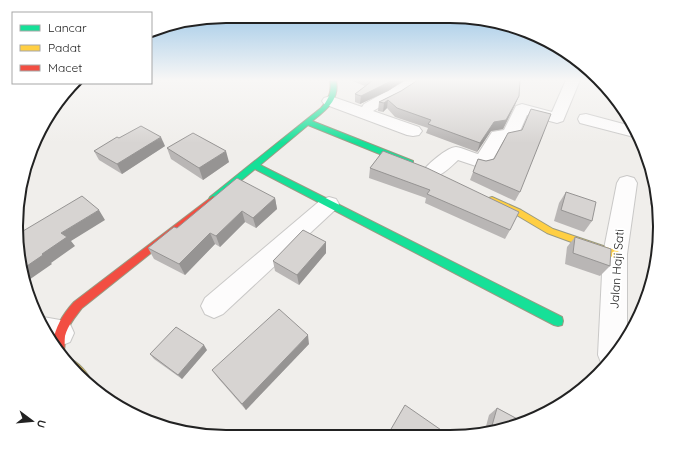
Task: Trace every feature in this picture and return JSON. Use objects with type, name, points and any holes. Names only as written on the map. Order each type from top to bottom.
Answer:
[{"type":"street","points":[[330,101],[413,131]]},
{"type":"street","points":[[55,336],[66,319],[82,302],[168,233],[256,166],[308,122],[330,101]]},
{"type":"street","points":[[361,112],[382,101]]},
{"type":"street","points":[[308,122],[429,170],[455,153],[482,162],[498,136],[511,134],[522,109],[557,118],[564,101]]},
{"type":"street","points":[[586,119],[629,131]]},
{"type":"street","points":[[256,166],[558,320]]},
{"type":"street","name":"Jalan Haji Sati","points":[[613,347],[615,254],[627,183]]},
{"type":"street","points":[[482,195],[518,212],[550,231],[615,254]]},
{"type":"street","points":[[214,306],[329,204]]},
{"type":"building","points":[[389,101],[516,101],[506,120],[494,122],[480,143],[428,124],[431,120],[397,108]]},
{"type":"building","points":[[531,109],[551,114],[520,192],[473,172],[478,159],[486,161],[494,159],[508,133],[522,130]]},
{"type":"building","points":[[141,126],[161,137],[117,164],[94,151],[117,137],[119,138]]},
{"type":"building","points":[[193,133],[226,151],[199,168],[167,148]]},
{"type":"building","points":[[383,151],[427,168],[519,212],[510,230],[427,194],[430,190],[370,168]]},
{"type":"building","points":[[237,178],[275,198],[253,218],[242,211],[216,236],[210,233],[179,264],[148,248],[174,227],[177,228]]},
{"type":"building","points":[[566,192],[596,202],[592,221],[561,210]]},
{"type":"building","points":[[82,196],[99,210],[61,233],[67,237],[27,266],[23,231]]},
{"type":"building","points":[[303,230],[326,242],[297,275],[273,261]]},
{"type":"building","points":[[575,237],[611,249],[610,266],[573,253]]},
{"type":"building","points":[[279,309],[308,335],[242,404],[212,370]]},
{"type":"building","points":[[176,327],[204,345],[178,375],[150,354]]},
{"type":"building","points":[[405,405],[441,430],[390,430]]},
{"type":"building","points":[[497,408],[516,418],[502,423],[492,425]]},
{"type":"traffic: fast","points":[[213,199],[323,109],[329,101]]},
{"type":"traffic: fast","points":[[308,122],[410,163]]},
{"type":"traffic: fast","points":[[256,166],[558,321]]},
{"type":"traffic: slow","points":[[492,200],[518,212],[550,231],[615,254]]},
{"type":"traffic: jam","points":[[59,342],[59,338],[66,320],[78,305],[213,199]]}]
